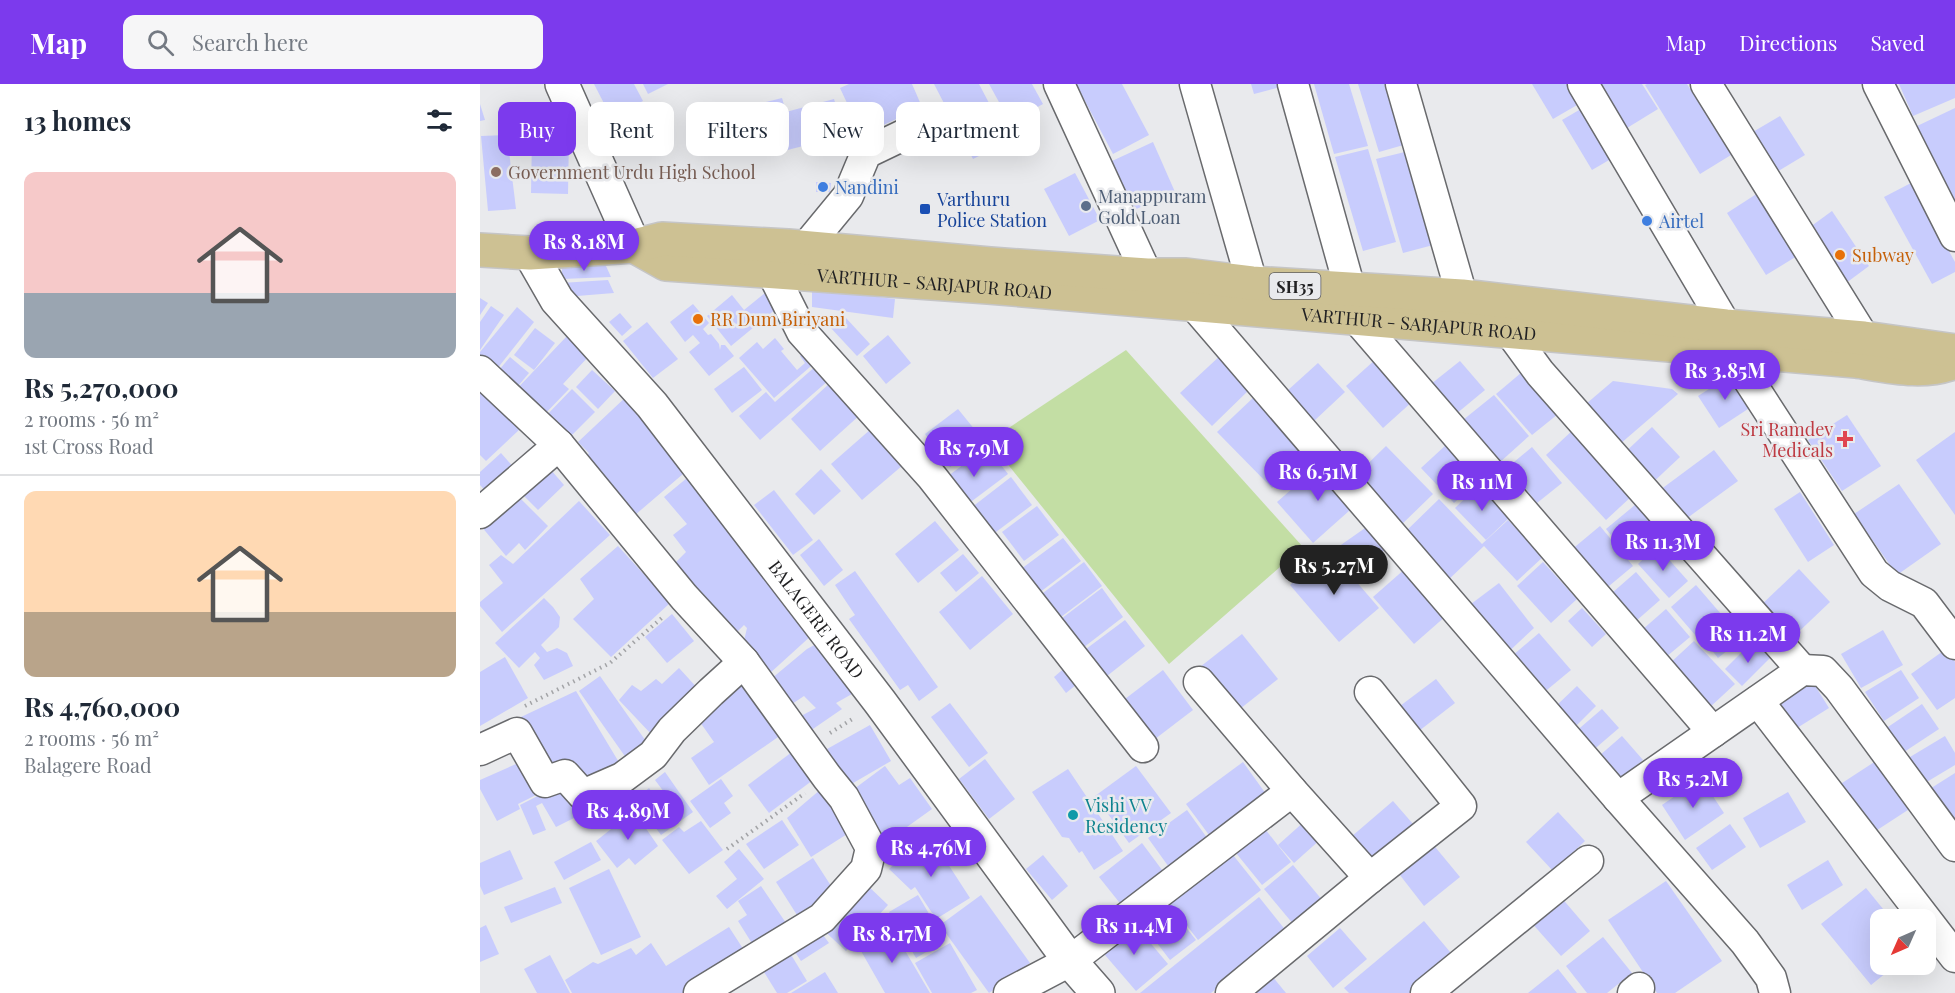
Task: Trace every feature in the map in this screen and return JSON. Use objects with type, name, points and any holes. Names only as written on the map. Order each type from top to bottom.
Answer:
[{"type":"main road","name":"VARTHUR - SARJAPUR ROAD","points":[[530,253],[634,246],[662,239],[1147,275],[1186,275],[1251,297]]},
{"type":"main road","name":"VARTHUR - SARJAPUR ROAD","points":[[634,246],[666,264],[988,287],[1194,305],[1251,297],[1354,304],[1510,332],[1728,339],[1863,350],[1955,351]]},
{"type":"main road","name":"SH35","points":[[480,250],[530,253]]},
{"type":"main road","name":"VARTHUR - SARJAPUR ROAD","points":[[1354,304],[1462,296],[1728,339]]},
{"type":"main road","name":"VARTHUR - SARJAPUR ROAD","points":[[1863,350],[1913,369],[1955,362]]},
{"type":"street","points":[[562,84],[634,246]]},
{"type":"street","points":[[1059,84],[1147,275]]},
{"type":"street","points":[[1195,84],[1251,297]]},
{"type":"street","points":[[1293,84],[1354,304],[1713,732]]},
{"type":"street","points":[[1401,84],[1462,296]]},
{"type":"street","points":[[1582,84],[1728,339],[1874,573],[1890,586],[1924,603],[1955,644]]},
{"type":"street","points":[[1706,84],[1863,350]]},
{"type":"street","points":[[1878,84],[1955,236]]},
{"type":"street","points":[[806,248],[848,196],[867,153],[896,139]]},
{"type":"street","name":"BALAGERE ROAD","points":[[530,253],[557,300],[652,405],[880,702],[1070,961],[1098,993]]},
{"type":"street","points":[[772,272],[802,332],[932,477],[1143,747]]},
{"type":"street","points":[[1194,305],[1618,798],[1745,942],[1771,978],[1775,993]]},
{"type":"street","points":[[1510,332],[1540,373],[1802,670]]},
{"type":"street","points":[[480,371],[559,445],[684,597],[744,662],[844,798],[871,848],[866,869],[822,918],[699,993]]},
{"type":"street","points":[[480,513],[559,445]]},
{"type":"street","points":[[480,750],[517,733],[545,782],[566,775],[583,795],[622,778],[653,755],[672,730],[744,662]]},
{"type":"street","points":[[1618,798],[1802,670],[1823,671],[1839,688],[1955,846]]},
{"type":"street","points":[[1199,682],[1370,878]]},
{"type":"street","points":[[1231,993],[1461,806],[1370,692]]},
{"type":"street","points":[[1758,701],[1955,957]]},
{"type":"street","points":[[1009,993],[1070,961],[1292,791]]},
{"type":"street","points":[[1426,993],[1588,861]]},
{"type":"path","points":[[517,733],[512,712],[610,663],[684,597]]},
{"type":"path","points":[[806,747],[880,702]]},
{"type":"path","points":[[728,849],[827,777]]},
{"type":"green space","points":[[1126,350],[1303,547],[1169,664],[989,441]]},
{"type":"building","points":[[594,84],[634,84],[643,101],[641,102],[603,102]]},
{"type":"building","points":[[643,84],[668,84],[648,94]]},
{"type":"building","points":[[849,84],[912,84],[920,102],[896,102],[896,119],[884,125],[884,102],[847,102],[840,88]]},
{"type":"building","points":[[934,84],[979,84],[988,102],[943,102]]},
{"type":"building","points":[[989,84],[1032,84],[1043,104],[1040,106],[1040,102],[999,102]]},
{"type":"building","points":[[1076,84],[1122,84],[1149,135],[1113,154]]},
{"type":"building","points":[[1251,84],[1288,84],[1288,85],[1254,94]]},
{"type":"building","points":[[1314,84],[1349,84],[1368,146],[1334,154]]},
{"type":"building","points":[[1358,84],[1389,84],[1407,144],[1379,152]]},
{"type":"building","points":[[1532,84],[1574,84],[1584,101],[1553,119]]},
{"type":"building","points":[[1599,84],[1642,84],[1658,109],[1627,128]]},
{"type":"building","points":[[1687,84],[1731,155],[1700,174],[1645,85]]},
{"type":"building","points":[[1899,84],[1955,84],[1955,98],[1913,116]]},
{"type":"building","points":[[782,98],[783,102],[766,102]]},
{"type":"building","points":[[480,104],[485,120],[480,121]]},
{"type":"building","points":[[1586,106],[1616,156],[1592,170],[1562,120]]},
{"type":"building","points":[[801,108],[801,147],[789,150],[789,111]]},
{"type":"building","points":[[1955,108],[1955,214],[1915,127]]},
{"type":"building","points":[[1780,116],[1805,155],[1770,176],[1746,136]]},
{"type":"building","points":[[498,135],[498,156],[510,156],[516,209],[488,211],[481,136]]},
{"type":"building","points":[[1153,142],[1175,192],[1134,210],[1112,161]]},
{"type":"building","points":[[1368,149],[1396,242],[1363,251],[1335,157]]},
{"type":"building","points":[[1409,151],[1437,244],[1403,253],[1376,159]]},
{"type":"building","points":[[532,156],[569,156],[568,194],[531,193]]},
{"type":"building","points":[[1075,173],[1100,220],[1069,236],[1044,189]]},
{"type":"building","name":"Nandini","points":[[816,182],[831,183],[830,192],[816,192]]},
{"type":"building","points":[[1911,183],[1955,262],[1955,272],[1932,284],[1884,197]]},
{"type":"building","points":[[1758,193],[1797,256],[1766,275],[1727,213]]},
{"type":"building","points":[[1832,211],[1869,266],[1842,286],[1806,230]]},
{"type":"building","points":[[562,265],[606,266],[611,277],[562,279]]},
{"type":"building","points":[[608,280],[614,293],[577,296],[561,283]]},
{"type":"building","points":[[812,289],[895,299],[893,318],[812,307]]},
{"type":"building","points":[[765,293],[777,308],[731,346],[707,316],[732,295],[744,310]]},
{"type":"building","points":[[480,298],[488,303],[480,315]]},
{"type":"building","points":[[693,304],[709,323],[703,329],[708,335],[711,334],[719,344],[720,350],[721,345],[725,345],[734,356],[709,376],[689,352],[700,343],[693,335],[685,342],[670,322]]},
{"type":"building","points":[[491,306],[504,315],[480,350],[480,322]]},
{"type":"building","points":[[517,307],[534,322],[493,374],[480,363],[480,352]]},
{"type":"building","points":[[620,313],[632,327],[622,336],[609,322]]},
{"type":"building","points":[[846,318],[870,344],[857,356],[830,327]]},
{"type":"building","points":[[647,322],[678,359],[653,378],[623,341]]},
{"type":"building","points":[[535,328],[555,343],[534,370],[514,355]]},
{"type":"building","points":[[888,335],[911,363],[886,384],[863,356]]},
{"type":"building","points":[[567,336],[588,357],[563,384],[569,389],[540,419],[512,394]]},
{"type":"building","points":[[775,338],[784,349],[781,351],[797,370],[805,363],[800,356],[807,349],[817,361],[774,398],[739,358],[757,342],[763,349]]},
{"type":"building","points":[[1222,354],[1253,386],[1212,426],[1180,393]]},
{"type":"building","points":[[510,357],[529,373],[513,392],[494,376]]},
{"type":"building","points":[[1376,359],[1413,401],[1383,428],[1346,386]]},
{"type":"building","points":[[1460,361],[1485,390],[1456,414],[1431,384]]},
{"type":"building","points":[[1318,363],[1345,392],[1314,421],[1287,391]]},
{"type":"building","points":[[817,365],[829,380],[760,440],[739,416],[766,392],[775,402]]},
{"type":"building","points":[[744,367],[762,390],[732,413],[714,389]]},
{"type":"building","points":[[1527,368],[1563,410],[1532,435],[1496,394]]},
{"type":"building","points":[[592,370],[615,391],[598,409],[576,387]]},
{"type":"building","points":[[1731,375],[1751,407],[1719,428],[1698,396]]},
{"type":"building","points":[[1613,381],[1672,389],[1678,394],[1620,444],[1586,404]]},
{"type":"building","points":[[831,382],[861,414],[820,451],[791,419]]},
{"type":"building","points":[[480,389],[519,430],[486,461],[480,455]]},
{"type":"building","points":[[572,389],[595,412],[565,442],[543,419]]},
{"type":"building","points":[[628,395],[690,468],[635,515],[586,457],[589,453],[578,442]]},
{"type":"building","points":[[1494,395],[1529,436],[1499,463],[1463,420]]},
{"type":"building","points":[[1255,396],[1309,452],[1272,488],[1217,432]]},
{"type":"building","points":[[958,409],[984,441],[950,467],[925,434]]},
{"type":"building","points":[[1847,415],[1881,466],[1842,491],[1808,440]]},
{"type":"building","points":[[1652,427],[1680,457],[1648,487],[1620,457]]},
{"type":"building","points":[[871,429],[903,465],[862,500],[831,464]]},
{"type":"building","points":[[1573,430],[1633,495],[1606,520],[1546,455]]},
{"type":"building","points":[[1955,432],[1955,515],[1916,460]]},
{"type":"building","points":[[1446,445],[1479,479],[1454,503],[1421,468]]},
{"type":"building","points":[[1386,446],[1433,494],[1397,529],[1350,481]]},
{"type":"building","points":[[987,447],[1008,474],[960,510],[940,482]]},
{"type":"building","points":[[1532,447],[1562,483],[1537,503],[1508,467]]},
{"type":"building","points":[[1714,450],[1738,481],[1679,524],[1656,493]]},
{"type":"building","points":[[501,453],[517,471],[489,495],[480,485],[480,472]]},
{"type":"building","points":[[1323,462],[1359,502],[1313,543],[1277,502]]},
{"type":"building","points":[[821,469],[841,491],[814,515],[795,494]]},
{"type":"building","points":[[551,470],[564,485],[538,510],[520,492]]},
{"type":"building","points":[[693,473],[813,634],[769,674],[743,645],[747,628],[744,625],[735,634],[718,611],[711,615],[673,565],[686,552],[673,535],[687,524],[664,497]]},
{"type":"building","points":[[1011,477],[1032,505],[988,538],[967,511]]},
{"type":"building","points":[[1899,484],[1941,544],[1897,575],[1854,514]]},
{"type":"building","points":[[1479,485],[1510,517],[1486,540],[1455,508]]},
{"type":"building","points":[[774,490],[813,540],[793,555],[754,505]]},
{"type":"building","points":[[1800,492],[1834,545],[1808,562],[1774,509]]},
{"type":"building","points":[[518,496],[548,526],[525,550],[519,543],[506,556],[481,526]]},
{"type":"building","points":[[1439,499],[1482,544],[1508,520],[1543,557],[1517,581],[1484,546],[1446,582],[1402,535]]},
{"type":"building","points":[[1641,500],[1667,531],[1631,560],[1606,529]]},
{"type":"building","points":[[579,501],[610,535],[502,632],[480,606],[480,602],[503,583],[489,565],[501,555],[513,564]]},
{"type":"building","points":[[1037,506],[1059,535],[1024,561],[1002,532]]},
{"type":"building","points":[[935,521],[959,550],[918,583],[895,554]]},
{"type":"building","points":[[1368,526],[1385,550],[1355,571],[1338,547]]},
{"type":"building","points":[[1600,526],[1633,566],[1603,591],[1570,551]]},
{"type":"building","points":[[1063,538],[1081,561],[1035,596],[1017,572]]},
{"type":"building","points":[[819,539],[843,570],[824,586],[800,555]]},
{"type":"building","points":[[618,546],[670,603],[611,657],[573,619],[594,599],[580,579]]},
{"type":"building","points":[[1657,546],[1688,581],[1669,598],[1638,564]]},
{"type":"building","points":[[1330,551],[1379,608],[1339,642],[1290,585]]},
{"type":"building","points":[[963,554],[979,573],[956,592],[940,573]]},
{"type":"building","points":[[1084,562],[1102,586],[1057,620],[1039,596]]},
{"type":"building","points":[[1543,562],[1577,599],[1551,623],[1517,586]]},
{"type":"building","points":[[1406,568],[1447,615],[1414,644],[1373,597]]},
{"type":"building","points":[[1799,569],[1830,602],[1789,641],[1758,608]]},
{"type":"building","points":[[855,571],[938,687],[919,701],[908,685],[900,690],[849,619],[855,615],[835,585]]},
{"type":"building","points":[[1636,572],[1660,600],[1636,621],[1612,593]]},
{"type":"building","points":[[982,576],[1013,614],[970,650],[939,612]]},
{"type":"building","points":[[1499,583],[1534,628],[1504,656],[1467,607]]},
{"type":"building","points":[[1696,585],[1721,614],[1696,636],[1671,607]]},
{"type":"building","points":[[1102,588],[1123,617],[1079,651],[1057,622]]},
{"type":"building","points":[[544,598],[560,617],[559,627],[541,645],[547,652],[557,648],[567,653],[573,666],[544,680],[534,665],[540,658],[535,652],[519,668],[495,643]]},
{"type":"building","points":[[1582,608],[1606,634],[1592,647],[1568,621]]},
{"type":"building","points":[[1666,609],[1690,637],[1666,657],[1642,630]]},
{"type":"building","points":[[672,614],[694,641],[667,663],[645,637]]},
{"type":"building","points":[[1735,614],[1750,633],[1718,658],[1703,639]]},
{"type":"building","points":[[1125,620],[1145,646],[1107,676],[1086,649]]},
{"type":"building","points":[[1883,630],[1903,665],[1861,688],[1841,654]]},
{"type":"building","points":[[1539,633],[1571,670],[1536,699],[1505,662]]},
{"type":"building","points":[[1242,634],[1278,679],[1236,712],[1200,667]]},
{"type":"building","points":[[1694,641],[1735,684],[1709,708],[1668,665]]},
{"type":"building","points":[[1753,641],[1770,658],[1742,686],[1725,669]]},
{"type":"building","points":[[820,642],[852,694],[836,703],[842,709],[810,731],[801,716],[816,708],[804,696],[792,704],[771,679],[807,649]]},
{"type":"building","points":[[1946,649],[1955,662],[1955,698],[1937,710],[1911,674]]},
{"type":"building","points":[[505,657],[528,698],[480,726],[480,672]]},
{"type":"building","points":[[1068,665],[1081,681],[1066,693],[1054,677]]},
{"type":"building","points":[[679,668],[700,691],[653,736],[619,700],[632,685],[641,691],[656,679],[662,684]]},
{"type":"building","points":[[1163,670],[1193,710],[1155,739],[1125,699]]},
{"type":"building","points":[[1901,670],[1919,698],[1884,721],[1865,692]]},
{"type":"building","points":[[600,676],[650,747],[629,762],[579,691]]},
{"type":"building","points":[[1809,676],[1829,708],[1789,733],[1769,701]]},
{"type":"building","points":[[1436,679],[1455,703],[1415,734],[1396,709]]},
{"type":"building","points":[[744,682],[781,735],[709,785],[691,758],[714,742],[695,715]]},
{"type":"building","points":[[1577,686],[1596,706],[1575,727],[1556,706]]},
{"type":"building","points":[[576,691],[620,764],[594,784],[548,775],[526,737],[521,717]]},
{"type":"building","points":[[950,703],[988,753],[969,767],[931,717]]},
{"type":"building","points":[[1922,704],[1939,729],[1901,754],[1885,729]]},
{"type":"building","points":[[1602,709],[1619,728],[1591,752],[1574,733]]},
{"type":"building","points":[[870,725],[891,761],[848,786],[827,749]]},
{"type":"building","points":[[1622,736],[1643,760],[1612,787],[1591,763]]},
{"type":"building","points":[[1945,736],[1955,753],[1955,765],[1920,786],[1905,760]]},
{"type":"building","points":[[792,752],[813,780],[769,813],[748,785]]},
{"type":"building","points":[[1882,757],[1914,806],[1868,836],[1836,787]]},
{"type":"building","points":[[985,759],[1015,799],[989,819],[959,779]]},
{"type":"building","points":[[525,760],[540,793],[518,804],[520,809],[497,821],[480,789],[480,780]]},
{"type":"building","points":[[1243,762],[1271,801],[1215,843],[1186,804]]},
{"type":"building","points":[[885,766],[899,785],[910,778],[932,809],[886,842],[850,792]]},
{"type":"building","points":[[1136,766],[1171,813],[1129,843],[1095,796]]},
{"type":"building","name":"Vishi VV Residency","points":[[1068,769],[1123,851],[1094,870],[1082,851],[1079,853],[1069,838],[1062,837],[1032,792]]},
{"type":"building","points":[[665,772],[693,812],[661,835],[644,812],[646,808],[637,798],[649,788],[656,798],[664,792],[655,780]]},
{"type":"building","points":[[1955,773],[1955,818],[1945,824],[1925,792]]},
{"type":"building","points":[[1701,778],[1724,813],[1685,840],[1662,805]]},
{"type":"building","points":[[721,779],[733,796],[724,803],[731,813],[710,828],[690,801]]},
{"type":"building","points":[[561,784],[578,816],[556,827],[542,803],[536,806],[546,830],[533,835],[520,805]]},
{"type":"building","points":[[827,784],[855,829],[811,857],[787,818]]},
{"type":"building","points":[[1788,792],[1806,822],[1760,848],[1743,818]]},
{"type":"building","points":[[1393,801],[1413,824],[1365,866],[1344,843]]},
{"type":"building","points":[[1187,810],[1210,842],[1171,870],[1148,838]]},
{"type":"building","points":[[634,811],[658,846],[635,865],[629,858],[617,868],[596,841]]},
{"type":"building","points":[[1558,812],[1585,841],[1553,871],[1526,842]]},
{"type":"building","points":[[782,820],[799,845],[764,869],[746,844]]},
{"type":"building","points":[[1306,820],[1322,838],[1294,863],[1278,845]]},
{"type":"building","points":[[701,821],[723,850],[689,874],[662,840],[679,827],[684,832]]},
{"type":"building","points":[[1730,824],[1746,847],[1712,870],[1696,848]]},
{"type":"building","points":[[1265,829],[1291,862],[1262,885],[1236,853]]},
{"type":"building","points":[[924,837],[946,861],[970,898],[936,919],[915,887],[911,890],[889,869]]},
{"type":"building","points":[[591,842],[601,860],[564,880],[554,862]]},
{"type":"building","points":[[1431,842],[1460,877],[1424,906],[1396,870]]},
{"type":"building","points":[[1142,843],[1165,874],[1123,907],[1099,877]]},
{"type":"building","points":[[739,849],[764,879],[727,909],[716,896],[737,879],[724,862]]},
{"type":"building","points":[[510,850],[523,879],[484,895],[480,886],[480,863]]},
{"type":"building","points":[[1229,850],[1261,890],[1198,940],[1166,899]]},
{"type":"building","points":[[1043,855],[1068,886],[1052,900],[1026,869]]},
{"type":"building","points":[[813,858],[835,892],[797,915],[776,882]]},
{"type":"building","points":[[1828,860],[1843,885],[1802,910],[1787,885]]},
{"type":"building","points":[[1293,865],[1323,901],[1294,925],[1264,889]]},
{"type":"building","points":[[609,869],[641,937],[601,955],[569,888]]},
{"type":"building","points":[[1666,881],[1722,961],[1675,993],[1657,993],[1608,920]]},
{"type":"building","points":[[866,884],[888,905],[846,951],[819,926]]},
{"type":"building","points":[[761,886],[786,923],[753,945],[738,921],[747,915],[738,901]]},
{"type":"building","points":[[555,887],[562,903],[511,923],[504,907]]},
{"type":"building","points":[[1866,888],[1883,909],[1870,909],[1870,975],[1883,975],[1871,985],[1821,924]]},
{"type":"building","points":[[918,895],[945,941],[916,958],[889,912]]},
{"type":"building","points":[[981,895],[1030,963],[989,993],[940,925]]},
{"type":"building","points":[[1560,896],[1590,931],[1561,956],[1530,921]]},
{"type":"building","points":[[1259,897],[1287,932],[1211,993],[1140,993]]},
{"type":"building","points":[[1165,901],[1196,940],[1170,960],[1140,921]]},
{"type":"building","points":[[1132,921],[1168,964],[1136,991],[1099,948]]},
{"type":"building","points":[[1424,921],[1456,959],[1415,993],[1349,993],[1344,988]]},
{"type":"building","points":[[486,925],[499,954],[480,962],[480,928]]},
{"type":"building","points":[[890,925],[930,993],[885,993],[857,944]]},
{"type":"building","points":[[729,927],[749,958],[689,993],[572,993],[565,980],[593,962],[598,964],[631,948],[636,955],[651,943],[666,966]]},
{"type":"building","points":[[1340,928],[1367,959],[1333,988],[1307,956]]},
{"type":"building","points":[[820,931],[829,943],[801,961],[793,949]]},
{"type":"building","points":[[1603,937],[1632,973],[1607,993],[1587,993],[1566,966]]},
{"type":"building","points":[[950,943],[977,990],[971,993],[932,993],[915,963]]},
{"type":"building","points":[[790,953],[807,981],[787,993],[777,993],[759,964]]},
{"type":"building","points":[[550,955],[570,993],[537,993],[524,969]]},
{"type":"building","points":[[1558,969],[1577,993],[1528,993]]},
{"type":"building","points":[[825,972],[838,993],[791,993]]},
{"type":"building","points":[[1272,976],[1286,993],[1251,993]]},
{"type":"place","name":"Government Urdu High School","points":[[496,172]]},
{"type":"place","name":"Nandini","points":[[823,187]]},
{"type":"place","name":"Manappuram Gold Loan","points":[[1086,206]]},
{"type":"place","name":"Varthuru Police Station","points":[[925,209]]},
{"type":"place","name":"Airtel","points":[[1647,221]]},
{"type":"place","name":"Subway","points":[[1840,255]]},
{"type":"place","name":"RR Dum Biriyani","points":[[698,319]]},
{"type":"place","name":"Sri Ramdev Medicals","points":[[1845,439]]},
{"type":"place","name":"Vishi VV Residency","points":[[1073,815]]}]
